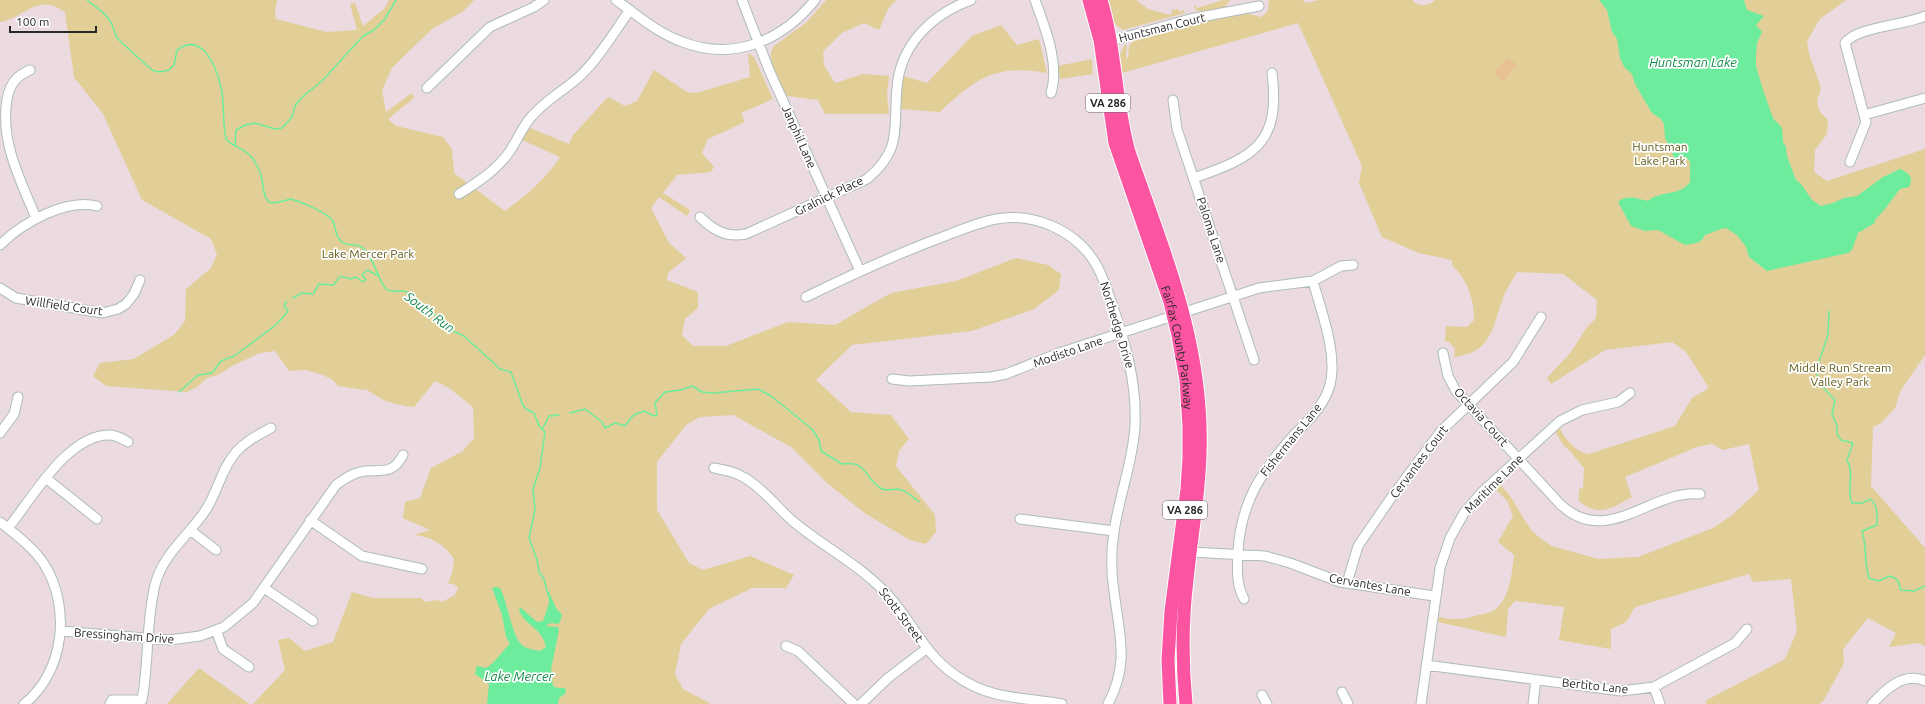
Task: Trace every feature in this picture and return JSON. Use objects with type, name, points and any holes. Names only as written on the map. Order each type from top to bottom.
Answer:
[{"type":"highway","name":"Fairfax County Parkway","points":[[1089,0],[1100,40],[1111,121],[1118,152],[1179,315],[1196,375],[1200,421],[1200,470],[1190,552],[1184,635],[1186,704]]},
{"type":"highway","name":"Fairfax County Parkway","points":[[1101,0],[1111,41],[1121,122],[1126,143],[1170,267],[1179,315],[1185,372],[1190,443],[1188,489],[1168,636],[1170,704]]},
{"type":"street","points":[[427,88],[490,28],[500,21],[530,9],[544,0]]},
{"type":"street","points":[[616,0],[665,34],[692,45],[713,49],[736,48],[758,44],[783,31],[795,22],[815,0]]},
{"type":"street","name":"Janphil Lane","points":[[742,0],[758,44],[826,199],[860,271]]},
{"type":"street","name":"Gralnick Place","points":[[700,217],[716,231],[724,234],[742,235],[860,183],[880,166],[888,156],[895,138],[897,122],[897,83],[906,54],[915,40],[931,22],[950,8],[971,0]]},
{"type":"street","points":[[1035,0],[1052,59],[1055,82],[1051,93]]},
{"type":"street","name":"Huntsman Court","points":[[1111,41],[1190,18],[1259,6]]},
{"type":"street","points":[[459,194],[483,179],[499,165],[510,151],[531,116],[544,104],[570,85],[587,68],[630,10]]},
{"type":"street","points":[[1850,162],[1866,122],[1845,42],[1848,38],[1870,30],[1925,16]]},
{"type":"street","points":[[30,70],[16,78],[11,86],[4,109],[3,124],[4,138],[10,161],[36,218]]},
{"type":"street","points":[[1194,178],[1238,161],[1260,143],[1270,125],[1273,113],[1274,96],[1272,73]]},
{"type":"street","points":[[1864,115],[1925,98]]},
{"type":"street","name":"Paloma Lane","points":[[1173,100],[1177,129],[1254,360]]},
{"type":"street","points":[[0,245],[17,230],[36,218],[82,204],[97,206]]},
{"type":"street","name":"Northedge Drive","points":[[806,297],[896,254],[989,221],[1004,218],[1030,220],[1047,224],[1073,239],[1090,255],[1103,279],[1122,334],[1132,377],[1135,425],[1132,450],[1114,532],[1113,580],[1122,654],[1117,683],[1108,704]]},
{"type":"street","name":"Modisto Lane","points":[[892,379],[909,381],[998,376],[1019,370],[1059,353],[1122,334],[1233,296],[1268,286],[1313,280],[1341,266],[1353,265]]},
{"type":"street","name":"Willfield Court","points":[[0,288],[16,298],[102,313],[118,309],[126,304],[134,294],[140,280]]},
{"type":"street","name":"Fishermans Lane","points":[[1244,599],[1238,585],[1238,555],[1243,516],[1258,480],[1273,459],[1319,408],[1330,384],[1332,369],[1331,352],[1313,280]]},
{"type":"street","name":"Cervantes Court","points":[[1347,583],[1354,554],[1362,538],[1441,431],[1513,362],[1541,317]]},
{"type":"street","name":"Octavia Court","points":[[1443,353],[1451,382],[1469,405],[1564,508],[1576,516],[1589,520],[1613,520],[1681,494],[1700,494]]},
{"type":"street","name":"Maritime Lane","points":[[1421,704],[1434,596],[1444,552],[1456,526],[1482,492],[1566,417],[1582,410],[1618,402],[1630,393]]},
{"type":"street","points":[[0,433],[14,414],[18,397]]},
{"type":"street","points":[[110,704],[112,700],[142,700],[153,599],[158,577],[171,552],[207,507],[222,473],[236,453],[247,441],[271,428]]},
{"type":"street","points":[[8,528],[66,456],[87,442],[99,437],[112,435],[128,442]]},
{"type":"street","name":"Bressingham Drive","points":[[61,631],[149,639],[184,640],[200,636],[228,624],[243,613],[264,588],[328,494],[342,480],[364,471],[389,470],[396,466],[403,455]]},
{"type":"street","name":"Scott Street","points":[[714,468],[732,472],[753,483],[794,523],[866,574],[894,602],[926,649],[947,670],[974,686],[998,695],[1034,703],[1062,704]]},
{"type":"street","points":[[47,479],[96,519]]},
{"type":"street","points":[[1020,519],[1114,532]]},
{"type":"street","points":[[310,520],[362,556],[422,569]]},
{"type":"street","points":[[0,522],[36,553],[53,580],[60,606],[61,631],[57,652],[49,672],[26,703]]},
{"type":"street","points":[[190,530],[216,550]]},
{"type":"street","name":"Cervantes Lane","points":[[1190,552],[1273,558],[1331,580],[1434,596]]},
{"type":"street","points":[[264,588],[313,622]]},
{"type":"street","name":"Bertito Lane","points":[[1426,665],[1621,691],[1654,687],[1735,643],[1747,629]]},
{"type":"street","points":[[216,630],[223,649],[249,667]]},
{"type":"street","points":[[786,646],[798,651],[854,704]]},
{"type":"street","points":[[861,704],[888,678],[926,649]]},
{"type":"street","points":[[1872,704],[1890,686],[1898,682],[1916,678],[1925,681]]},
{"type":"street","points":[[1533,704],[1536,680]]},
{"type":"street","points":[[1654,687],[1660,704]]},
{"type":"street","points":[[1342,692],[1348,704]]},
{"type":"street","points":[[1262,695],[1267,704]]},
{"type":"green space","name":"Lake Mercer Park","points":[[0,0],[277,0],[275,11],[276,19],[327,32],[357,30],[350,4],[355,3],[363,26],[384,9],[389,0],[474,0],[462,12],[432,29],[392,68],[382,90],[386,112],[412,93],[414,98],[388,119],[396,126],[443,137],[452,149],[454,173],[505,211],[535,187],[560,157],[522,140],[530,128],[569,144],[573,135],[608,97],[625,106],[637,101],[654,70],[687,92],[696,93],[750,77],[748,53],[754,57],[773,99],[741,113],[745,122],[708,139],[702,153],[714,167],[711,172],[677,175],[663,193],[690,210],[687,216],[659,197],[651,208],[669,243],[686,258],[668,273],[667,280],[698,292],[698,308],[685,319],[682,335],[693,346],[726,346],[788,322],[835,325],[891,293],[956,281],[1016,258],[1048,265],[1061,274],[1059,290],[1034,309],[972,331],[852,345],[816,380],[851,412],[891,415],[909,439],[899,451],[896,466],[935,515],[936,532],[926,544],[910,540],[866,514],[827,483],[791,447],[733,415],[700,417],[686,425],[657,462],[657,510],[689,563],[703,570],[750,556],[794,575],[786,588],[752,588],[709,609],[681,644],[675,674],[683,689],[711,704],[253,704],[285,670],[278,640],[289,638],[305,651],[333,642],[352,592],[373,598],[421,598],[425,602],[437,600],[442,602],[455,595],[458,588],[454,584],[448,584],[452,573],[454,559],[442,545],[437,542],[426,537],[414,535],[430,530],[403,518],[405,502],[420,498],[431,468],[463,451],[474,438],[473,407],[449,388],[435,381],[414,407],[394,404],[378,397],[366,389],[363,390],[338,386],[333,380],[323,375],[306,370],[289,371],[275,351],[260,353],[232,366],[218,375],[207,378],[197,387],[187,392],[106,386],[93,376],[100,363],[134,359],[175,334],[185,321],[186,289],[211,268],[217,254],[211,239],[142,200],[103,114],[74,77],[65,12],[57,7],[44,4],[31,8],[7,21],[0,22]]},
{"type":"green space","points":[[826,0],[896,0],[888,9],[879,30],[864,23],[842,33],[823,51],[824,65],[835,83],[863,74],[889,76],[887,95],[889,114],[825,114],[818,100],[787,96],[774,71],[771,51],[774,46],[807,22]]},
{"type":"green space","points":[[1107,0],[1136,0],[1148,9],[1171,15],[1172,10],[1178,9],[1179,12],[1184,10],[1185,13],[1123,30],[1115,24]]},
{"type":"green space","points":[[1223,0],[1230,0],[1225,7],[1201,12],[1196,10],[1194,6],[1195,5],[1197,8]]},
{"type":"green space","name":"Huntsman Lake Park","points":[[1269,0],[1302,0],[1306,3],[1319,0],[1412,0],[1417,4],[1426,5],[1435,0],[1846,0],[1820,19],[1807,41],[1809,54],[1821,88],[1817,101],[1820,112],[1828,120],[1827,134],[1815,150],[1814,172],[1827,181],[1925,149],[1925,355],[1901,390],[1895,408],[1881,423],[1873,427],[1871,486],[1925,548],[1925,646],[1919,643],[1889,647],[1896,633],[1868,618],[1843,649],[1844,663],[1824,700],[1819,704],[1707,704],[1705,701],[1785,659],[1797,631],[1791,579],[1753,582],[1749,574],[1635,607],[1626,622],[1611,629],[1611,649],[1559,640],[1564,607],[1515,601],[1508,609],[1506,637],[1438,622],[1439,617],[1461,619],[1491,612],[1499,606],[1507,593],[1511,578],[1514,555],[1498,542],[1513,516],[1507,501],[1491,484],[1496,480],[1510,496],[1531,530],[1552,546],[1598,559],[1638,557],[1713,528],[1731,516],[1759,490],[1749,444],[1723,450],[1712,444],[1697,447],[1625,477],[1632,497],[1618,505],[1606,510],[1593,509],[1586,506],[1579,501],[1579,489],[1583,488],[1584,468],[1563,445],[1553,427],[1560,421],[1561,430],[1569,442],[1576,449],[1589,454],[1675,426],[1692,398],[1709,388],[1686,352],[1672,342],[1605,350],[1551,384],[1547,378],[1571,352],[1587,327],[1596,318],[1597,300],[1563,274],[1517,272],[1506,291],[1490,334],[1485,342],[1478,349],[1468,354],[1454,357],[1455,349],[1449,342],[1445,341],[1446,326],[1467,327],[1474,320],[1473,304],[1469,290],[1458,271],[1452,265],[1452,260],[1419,253],[1382,237],[1359,183],[1362,166],[1298,23],[1122,73],[1120,55],[1125,44],[1127,46],[1126,56],[1128,59],[1129,46],[1134,40],[1184,26],[1246,13],[1261,17],[1268,11]]},
{"type":"green space","points":[[1001,25],[1017,45],[1039,39],[1047,73],[1014,71],[1000,72],[988,76],[965,90],[940,112],[900,109],[903,76],[927,83],[972,36]]},
{"type":"green space","points":[[1092,59],[1093,74],[1060,79],[1058,66]]},
{"type":"green space","points":[[199,668],[249,704],[167,704]]},
{"type":"shaded area","points":[[1507,57],[1517,65],[1503,81],[1494,74]]},
{"type":"water","name":"Huntsman Lake","points":[[1599,0],[1744,0],[1747,10],[1764,16],[1756,25],[1762,32],[1757,43],[1756,66],[1773,118],[1782,128],[1783,142],[1786,147],[1787,156],[1796,180],[1801,184],[1812,200],[1821,206],[1844,198],[1857,196],[1883,177],[1900,169],[1906,172],[1911,178],[1909,187],[1900,189],[1875,220],[1875,223],[1858,233],[1852,250],[1848,253],[1767,271],[1749,257],[1746,247],[1737,235],[1726,228],[1705,235],[1702,240],[1697,243],[1685,245],[1658,230],[1645,231],[1631,226],[1618,202],[1625,198],[1636,198],[1648,201],[1658,196],[1675,192],[1686,187],[1690,182],[1690,162],[1686,157],[1678,157],[1675,159],[1665,138],[1664,124],[1661,119],[1652,113],[1635,84],[1632,74],[1624,67],[1620,58],[1617,39],[1612,32],[1607,10]]},
{"type":"water","name":"Lake Mercer","points":[[492,588],[500,588],[503,594],[513,629],[517,637],[527,648],[540,651],[546,647],[541,635],[524,619],[519,609],[520,607],[537,622],[543,621],[549,603],[548,590],[556,608],[562,615],[558,624],[551,623],[545,626],[558,627],[559,630],[551,669],[553,686],[557,688],[565,688],[566,693],[559,698],[558,704],[487,704],[489,684],[475,674],[477,666],[486,668],[489,666],[510,644],[506,637],[502,615]]},
{"type":"waterway","name":"South Run","points":[[87,0],[101,10],[108,18],[117,38],[154,71],[160,72],[169,70],[174,65],[177,50],[186,45],[194,45],[201,48],[212,61],[221,87],[226,139],[247,153],[253,159],[260,172],[264,193],[269,202],[275,203],[291,199],[307,205],[329,217],[335,226],[339,240],[345,244],[358,245],[364,249],[386,289],[391,291],[407,292],[415,303],[430,310],[448,329],[464,336],[500,369],[511,372],[522,403],[526,409],[534,413],[539,426],[545,432],[540,468],[533,489],[535,509],[529,538],[537,560],[539,572],[544,579],[548,595]]},
{"type":"waterway","points":[[235,146],[236,130],[245,125],[255,123],[275,129],[282,128],[292,117],[295,106],[300,99],[322,81],[363,36],[374,30],[385,19],[396,0]]},
{"type":"waterway","points":[[293,298],[302,293],[313,294],[319,284],[334,285],[340,277],[350,279],[356,277],[363,282],[366,280],[362,275],[367,270],[379,276]]},
{"type":"waterway","points":[[179,392],[198,375],[212,373],[221,361],[234,356],[277,324],[288,311],[284,306],[287,302]]},
{"type":"waterway","points":[[1829,311],[1828,335],[1817,367],[1817,381],[1835,400],[1832,414],[1837,426],[1837,434],[1841,440],[1853,443],[1847,460],[1851,476],[1850,498],[1852,503],[1862,503],[1870,499],[1876,507],[1877,525],[1862,531],[1869,578],[1878,581],[1890,576],[1893,577],[1898,581],[1901,590],[1914,591],[1925,586]]},
{"type":"waterway","points":[[570,413],[585,409],[602,422],[605,428],[615,423],[625,426],[633,416],[644,411],[654,416],[657,415],[655,403],[665,392],[681,390],[692,386],[702,392],[713,393],[758,389],[771,396],[812,429],[819,440],[821,451],[842,464],[857,465],[862,468],[872,481],[882,489],[898,489],[904,491],[919,502]]},
{"type":"waterway","points":[[543,428],[549,416],[559,415]]},
{"type":"park label","name":"Middle Run Stream Valley Park","points":[[1840,375]]}]
